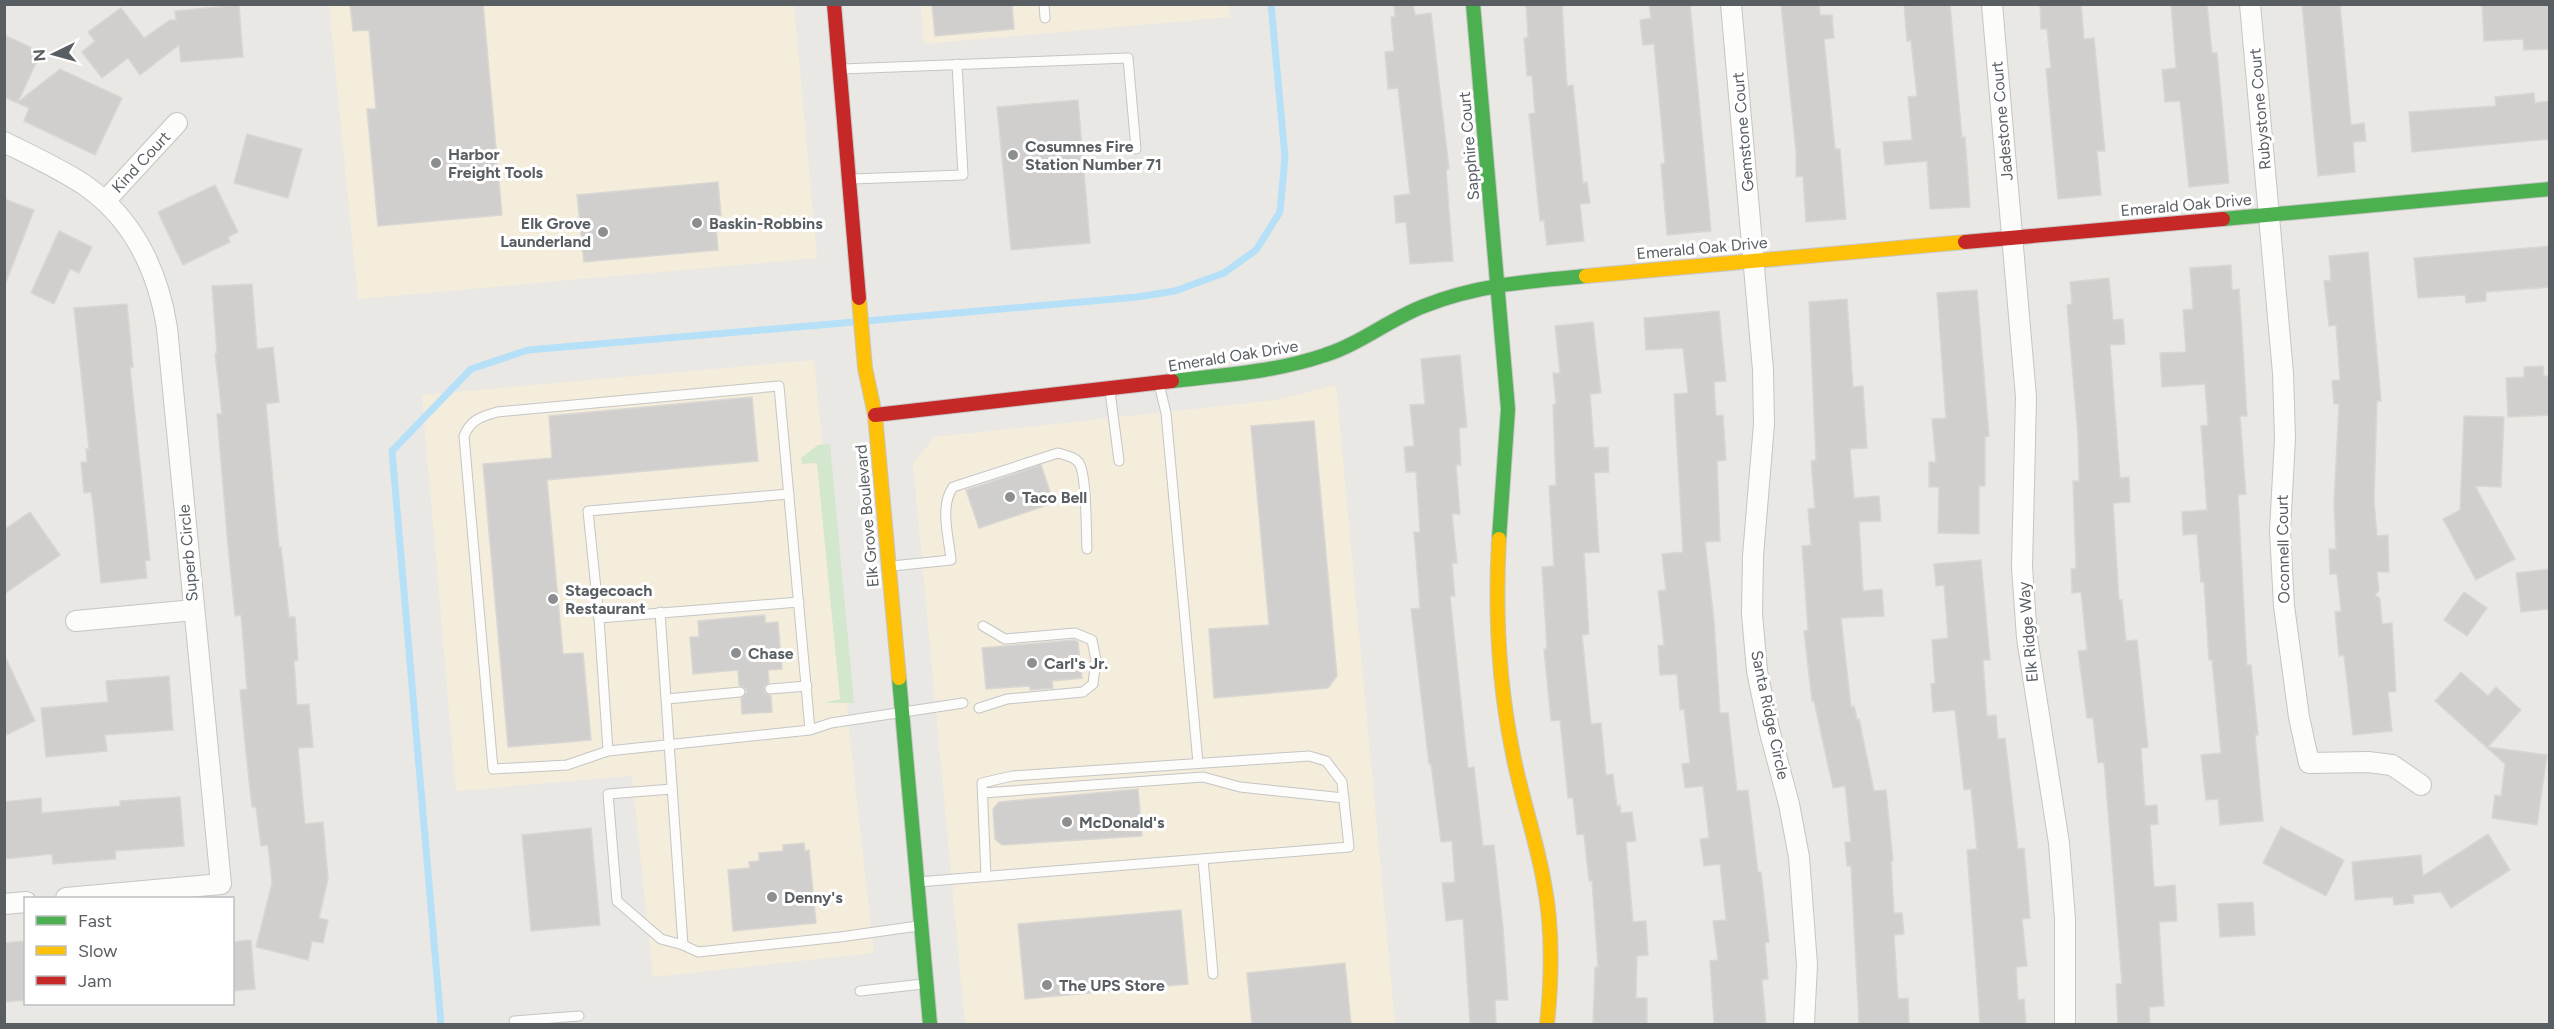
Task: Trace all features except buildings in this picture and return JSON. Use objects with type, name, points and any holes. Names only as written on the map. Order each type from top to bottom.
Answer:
[{"type":"street","name":"Elk Grove Boulevard","points":[[834,4],[865,368],[875,415],[930,1024]]},
{"type":"street","name":"Sapphire Court","points":[[1473,4],[1498,284]]},
{"type":"street","name":"Gemstone Court","points":[[1731,4],[1754,260]]},
{"type":"street","name":"Jadestone Court","points":[[1992,4],[2013,237]]},
{"type":"street","name":"Rubystone Court","points":[[2250,4],[2270,214]]},
{"type":"street","name":"Kind Court","points":[[105,201],[177,123]]},
{"type":"street","name":"Superb Circle","points":[[4,142],[72,177],[105,201],[136,238],[157,281],[164,304],[221,884],[77,897]]},
{"type":"street","name":"Emerald Oak Drive","points":[[875,415],[1248,373],[1302,363],[1352,344],[1423,306],[1498,284],[2550,189]]},
{"type":"street","name":"Oconnell Court","points":[[2270,214],[2283,373],[2285,438],[2280,531],[2284,606],[2299,717],[2309,763],[2368,762],[2392,765],[2421,785]]},
{"type":"street","name":"Elk Ridge Way","points":[[2013,237],[2026,397],[2022,567],[2027,638],[2059,843],[2065,918],[2065,1024]]},
{"type":"street","name":"Santa Ridge Circle","points":[[1754,260],[1763,370],[1764,424],[1753,556],[1752,614],[1758,671],[1769,729],[1789,804],[1799,857],[1807,965],[1804,1024]]},
{"type":"street","points":[[1498,284],[1508,409],[1496,561],[1496,615],[1506,723],[1517,776],[1541,864],[1549,915],[1552,967],[1547,1024]]},
{"type":"street","points":[[76,621],[194,610]]},
{"type":"street","points":[[4,904],[24,902]]},
{"type":"lane","points":[[1044,4],[1045,18]]},
{"type":"lane","points":[[840,69],[1128,58],[1136,148]]},
{"type":"lane","points":[[849,179],[963,175],[957,64]]},
{"type":"lane","points":[[1159,383],[1166,413],[1198,764]]},
{"type":"lane","points":[[810,729],[778,386],[497,412],[469,423],[464,436],[493,769],[567,765],[608,751],[810,729],[831,723],[963,703]]},
{"type":"lane","points":[[1110,389],[1119,461]]},
{"type":"lane","points":[[887,567],[951,560],[946,505],[948,494],[953,488],[1058,453],[1071,456],[1079,463],[1083,481],[1087,549]]},
{"type":"lane","points":[[608,751],[599,618],[588,511],[789,494]]},
{"type":"lane","points":[[599,618],[799,602]]},
{"type":"lane","points":[[660,612],[671,744],[683,945]]},
{"type":"lane","points":[[978,708],[1007,699],[1083,692],[1093,684],[1096,660],[1092,640],[1075,633],[1005,639],[982,626]]},
{"type":"lane","points":[[770,689],[807,686]]},
{"type":"lane","points":[[667,699],[740,692]]},
{"type":"lane","points":[[916,882],[986,877],[1203,859],[1349,846],[1342,782],[1326,761],[1309,756],[1012,776],[982,783],[986,877]]},
{"type":"lane","points":[[983,793],[1203,777],[1240,787],[1344,798]]},
{"type":"lane","points":[[672,789],[609,794],[617,901],[661,939],[698,952],[920,926]]},
{"type":"lane","points":[[1203,859],[1213,974]]},
{"type":"lane","points":[[860,991],[926,984]]},
{"type":"lane","points":[[514,1021],[579,1016]]},
{"type":"shaded area","points":[[1229,4],[1230,17],[924,44],[921,5]]},
{"type":"shaded area","points":[[329,5],[794,5],[817,258],[358,299]]},
{"type":"shaded area","points":[[814,360],[852,758],[874,953],[653,977],[632,776],[456,791],[422,395]]},
{"type":"shaded area","points":[[1336,385],[1395,1024],[965,1024],[913,463],[935,437],[1277,400]]},
{"type":"green space","points":[[830,444],[854,703],[823,703],[840,699],[817,463],[802,464],[801,458],[818,445]]},
{"type":"waterway","points":[[866,321],[1137,297],[1175,291],[1224,273],[1256,250],[1280,212],[1285,157],[1271,4]]},
{"type":"waterway","points":[[441,1024],[392,451],[471,369],[528,350],[855,322]]},
{"type":"traffic: fast","points":[[1473,4],[1508,409],[1499,539]]},
{"type":"traffic: fast","points":[[2223,219],[2550,189]]},
{"type":"traffic: fast","points":[[1172,381],[1249,372],[1306,361],[1350,345],[1411,311],[1463,293],[1524,282],[1586,276]]},
{"type":"traffic: fast","points":[[899,678],[930,1024]]},
{"type":"traffic: slow","points":[[1586,276],[1965,242]]},
{"type":"traffic: slow","points":[[859,298],[865,368],[875,415],[899,678]]},
{"type":"traffic: slow","points":[[1499,539],[1498,618],[1507,723],[1515,766],[1541,866],[1549,918],[1551,971],[1547,1024]]},
{"type":"traffic: jam","points":[[834,4],[859,298]]},
{"type":"traffic: jam","points":[[1965,242],[2223,219]]},
{"type":"traffic: jam","points":[[875,415],[1172,381]]},
{"type":"place","name":"Cosumnes Fire Station Number 71","points":[[1013,155]]},
{"type":"place","name":"Harbor Freight Tools","points":[[436,163]]},
{"type":"place","name":"Baskin-Robbins","points":[[697,223]]},
{"type":"place","name":"Elk Grove Launderland","points":[[603,232]]},
{"type":"place","name":"Taco Bell","points":[[1010,497]]},
{"type":"place","name":"Stagecoach Restaurant","points":[[553,599]]},
{"type":"place","name":"Chase","points":[[736,653]]},
{"type":"place","name":"Carl's Jr.","points":[[1032,663]]},
{"type":"place","name":"McDonald's","points":[[1067,822]]},
{"type":"place","name":"Denny's","points":[[772,897]]},
{"type":"place","name":"The UPS Store","points":[[1047,985]]}]
